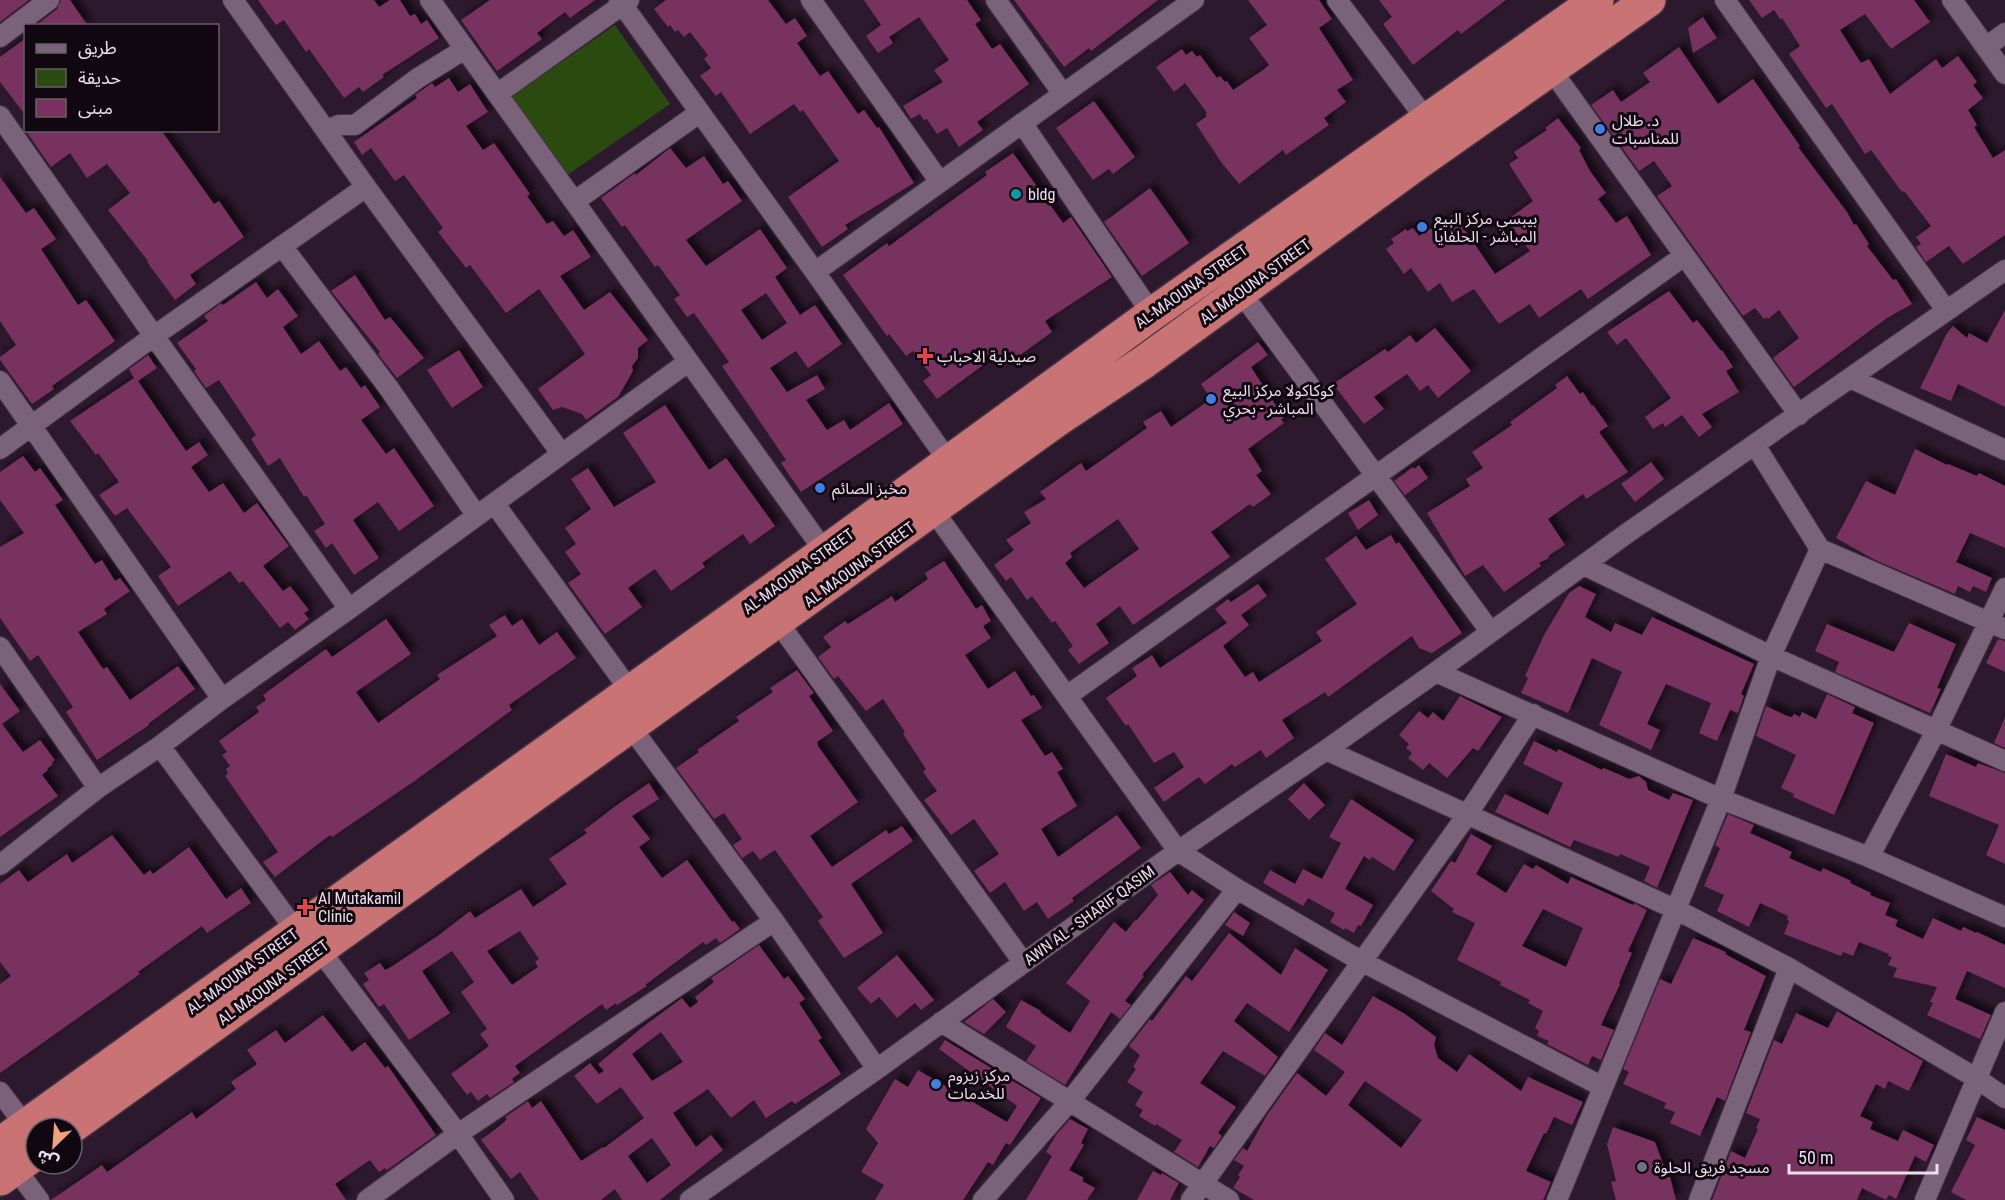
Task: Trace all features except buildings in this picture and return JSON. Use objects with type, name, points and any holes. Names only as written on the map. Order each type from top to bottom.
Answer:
[{"type":"highway","name":"AL-MAOUNA STREET","points":[[15,1154],[308,940],[631,692],[1152,314],[1597,0]]},
{"type":"highway","name":"AL MAOUNA STREET","points":[[84,1117],[308,940],[630,726],[1057,420],[1144,362],[1550,68],[1649,0]]},
{"type":"street","points":[[0,37],[49,0]]},
{"type":"street","points":[[232,0],[561,453]]},
{"type":"street","points":[[430,0],[825,552]]},
{"type":"street","points":[[811,0],[940,182]]},
{"type":"street","points":[[996,0],[1063,94]]},
{"type":"street","points":[[1337,0],[1426,120]]},
{"type":"street","points":[[1725,0],[1946,310]]},
{"type":"street","points":[[1952,0],[2005,74]]},
{"type":"street","points":[[497,94],[623,2],[699,113],[949,462]]},
{"type":"street","points":[[815,272],[1063,94],[1186,2]]},
{"type":"street","points":[[1986,47],[2005,33]]},
{"type":"street","points":[[327,130],[339,125],[355,125],[418,78],[465,49]]},
{"type":"street","points":[[1550,68],[1798,415]]},
{"type":"street","points":[[575,201],[699,113]]},
{"type":"street","points":[[0,116],[349,609]]},
{"type":"street","points":[[1022,123],[1152,314]]},
{"type":"street","points":[[0,449],[154,336],[366,187]]},
{"type":"street","points":[[282,246],[388,387],[477,516]]},
{"type":"street","points":[[1067,696],[1684,256]]},
{"type":"street","name":"AWN AL - SHARIF QASIM","points":[[690,1200],[877,1069],[1178,851],[1326,750],[1490,631],[2005,270]]},
{"type":"street","points":[[1240,291],[1490,631]]},
{"type":"street","points":[[0,865],[98,788],[160,746],[688,362]]},
{"type":"street","points":[[1850,378],[2005,450]]},
{"type":"street","points":[[0,381],[222,699]]},
{"type":"street","points":[[1755,445],[1820,549],[1997,625]]},
{"type":"street","points":[[494,503],[631,692]]},
{"type":"street","points":[[933,510],[1178,851],[1237,889],[1361,961],[1603,1088]]},
{"type":"street","points":[[1557,1200],[1721,799],[1771,656],[1820,549]]},
{"type":"street","points":[[1584,565],[1771,656],[2005,761]]},
{"type":"street","points":[[1869,857],[1936,731],[1997,625],[2005,588]]},
{"type":"street","points":[[778,622],[1023,962]]},
{"type":"street","points":[[0,647],[98,788]]},
{"type":"street","points":[[1436,672],[1721,799],[1869,857],[2005,917]]},
{"type":"street","points":[[1191,1200],[1467,815],[1533,714]]},
{"type":"street","points":[[630,726],[774,921],[877,1069]]},
{"type":"street","points":[[160,746],[458,1134],[504,1200]]},
{"type":"street","points":[[1326,750],[1675,909],[1789,968],[1977,1078],[2005,1098]]},
{"type":"street","points":[[983,1200],[1070,1101],[1237,889]]},
{"type":"street","points":[[367,1200],[458,1134],[774,921]]},
{"type":"street","points":[[1699,1200],[1789,968]]},
{"type":"street","points":[[1930,1198],[2005,1012]]},
{"type":"street","points":[[941,1022],[1229,1200]]},
{"type":"street","points":[[0,1092],[15,1154],[39,1200]]},
{"type":"green space","points":[[615,25],[670,104],[566,176],[511,97]]},
{"type":"place","name":"د. طلال للمناسبات","points":[[1600,129]]},
{"type":"place","name":"bldg","points":[[1016,194]]},
{"type":"place","name":"بيبسي مركز البيع المباشر - الحلفايا","points":[[1422,227]]},
{"type":"place","name":"صيدلية الاحباب","points":[[925,356]]},
{"type":"place","name":"كوكاكولا مركز البيع المباشر - بحري","points":[[1211,399]]},
{"type":"place","name":"مخبز الصائم","points":[[820,488]]},
{"type":"place","name":"Al Mutakamil Clinic","points":[[305,907]]},
{"type":"place","name":"مركز زيزوم للخدمات","points":[[936,1084]]},
{"type":"place","name":"مسجد فريق الحلوة","points":[[1642,1167]]}]
